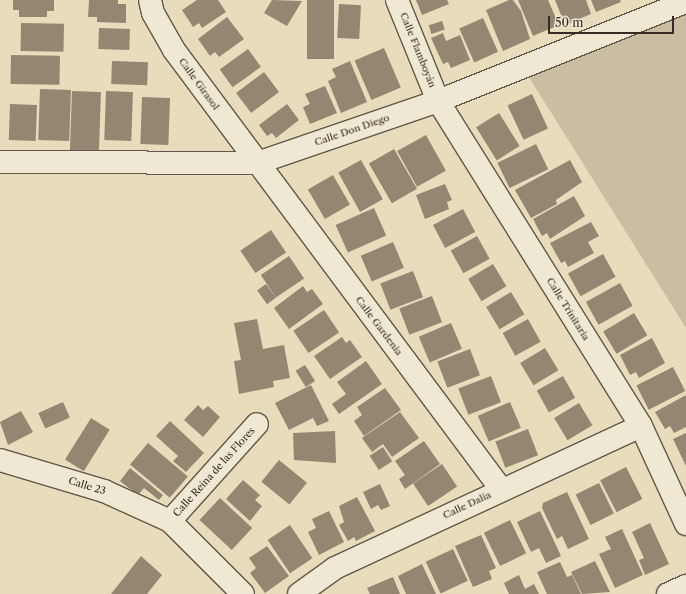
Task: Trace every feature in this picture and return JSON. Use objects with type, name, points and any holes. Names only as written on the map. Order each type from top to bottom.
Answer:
[{"type":"street","name":"Calle Girasol","points":[[150,0],[153,12],[174,50],[257,163]]},
{"type":"street","name":"Calle Flamboyán","points":[[397,0],[438,101]]},
{"type":"street","name":"Calle Don Diego","points":[[0,162],[257,163],[438,101],[650,8],[686,2]]},
{"type":"street","name":"Calle Trinitaria","points":[[438,101],[640,426],[686,524]]},
{"type":"street","name":"Calle Gardenia","points":[[257,163],[501,490]]},
{"type":"street","name":"Calle Reina de las Flores","points":[[170,521],[257,424]]},
{"type":"street","name":"Calle Dalia","points":[[299,594],[336,568],[640,426]]},
{"type":"street","name":"Calle 23","points":[[0,460],[104,491],[170,521]]},
{"type":"street","points":[[170,521],[243,594]]},
{"type":"street","points":[[668,594],[686,586]]},
{"type":"shaded area","points":[[686,10],[686,328],[527,74]]},
{"type":"building","points":[[13,0],[54,0],[54,11],[47,11],[47,17],[19,17],[19,10],[13,10]]},
{"type":"building","points":[[89,0],[118,0],[118,4],[126,4],[126,23],[97,22],[97,17],[88,17]]},
{"type":"building","points":[[197,0],[218,0],[226,12],[202,28],[199,23],[193,27],[182,10]]},
{"type":"building","points":[[272,0],[302,1],[287,26],[264,13]]},
{"type":"building","points":[[307,0],[334,0],[334,59],[307,59]]},
{"type":"building","points":[[416,0],[447,0],[449,4],[422,15]]},
{"type":"building","points":[[509,0],[513,0],[521,11],[530,39],[503,51],[486,10]]},
{"type":"building","points":[[518,0],[548,0],[559,25],[533,36]]},
{"type":"building","points":[[555,0],[586,0],[591,14],[565,25]]},
{"type":"building","points":[[591,0],[620,0],[621,2],[596,12]]},
{"type":"building","points":[[339,4],[361,5],[359,39],[337,38]]},
{"type":"building","points":[[227,17],[244,39],[219,57],[215,52],[210,56],[198,39]]},
{"type":"building","points":[[483,18],[498,52],[474,62],[459,29]]},
{"type":"building","points":[[442,21],[445,30],[431,34],[429,25]]},
{"type":"building","points":[[21,23],[64,24],[64,52],[21,51]]},
{"type":"building","points":[[99,28],[130,29],[129,50],[98,49]]},
{"type":"building","points":[[443,33],[446,41],[460,35],[470,60],[451,68],[448,62],[443,64],[431,38]]},
{"type":"building","points":[[384,48],[401,88],[371,100],[355,61]]},
{"type":"building","points":[[248,49],[261,67],[233,87],[220,70]]},
{"type":"building","points":[[11,55],[60,56],[59,85],[10,84]]},
{"type":"building","points":[[112,61],[148,62],[147,85],[111,84]]},
{"type":"building","points":[[350,61],[367,102],[341,113],[328,81],[336,77],[332,69]]},
{"type":"building","points":[[264,72],[279,92],[251,113],[236,93]]},
{"type":"building","points":[[325,86],[337,113],[310,124],[303,107],[310,104],[305,94]]},
{"type":"building","points":[[40,89],[71,90],[69,141],[38,140]]},
{"type":"building","points":[[72,91],[101,92],[99,152],[70,151]]},
{"type":"building","points":[[106,91],[133,92],[131,141],[104,140]]},
{"type":"building","points":[[532,94],[548,128],[524,140],[508,105]]},
{"type":"building","points":[[142,97],[170,98],[168,145],[140,144]]},
{"type":"building","points":[[10,104],[37,105],[36,141],[9,140]]},
{"type":"building","points":[[287,104],[299,120],[276,138],[272,133],[267,136],[259,125]]},
{"type":"building","points":[[499,113],[520,146],[497,160],[476,127]]},
{"type":"building","points":[[426,135],[446,171],[417,187],[397,151]]},
{"type":"building","points":[[536,144],[548,169],[510,188],[497,163]]},
{"type":"building","points":[[394,149],[417,189],[392,203],[369,164]]},
{"type":"building","points":[[361,160],[383,199],[360,212],[338,173]]},
{"type":"building","points":[[570,160],[582,182],[556,200],[557,204],[531,218],[515,190]]},
{"type":"building","points":[[333,175],[350,204],[325,219],[308,190]]},
{"type":"building","points":[[445,184],[452,200],[447,202],[449,209],[425,219],[416,195]]},
{"type":"building","points":[[574,196],[585,216],[550,239],[547,233],[542,236],[533,219]]},
{"type":"building","points":[[374,208],[386,235],[348,252],[336,225]]},
{"type":"building","points":[[463,209],[475,232],[445,248],[433,225]]},
{"type":"building","points":[[591,222],[599,236],[588,242],[594,253],[568,267],[565,261],[561,263],[550,243]]},
{"type":"building","points":[[271,230],[286,252],[255,273],[240,251]]},
{"type":"building","points":[[477,236],[490,259],[463,273],[451,251]]},
{"type":"building","points":[[393,242],[404,268],[372,281],[361,256]]},
{"type":"building","points":[[603,254],[616,277],[581,296],[568,273]]},
{"type":"building","points":[[289,256],[304,278],[276,297],[261,275]]},
{"type":"building","points":[[493,264],[506,286],[482,301],[468,279]]},
{"type":"building","points":[[413,271],[423,297],[390,310],[380,284]]},
{"type":"building","points":[[620,283],[633,306],[598,325],[586,302]]},
{"type":"building","points":[[266,284],[276,298],[267,304],[257,290]]},
{"type":"building","points":[[303,286],[307,292],[312,289],[323,304],[289,329],[274,308]]},
{"type":"building","points":[[511,292],[524,314],[500,329],[486,307]]},
{"type":"building","points":[[432,296],[442,322],[409,335],[399,309]]},
{"type":"building","points":[[324,310],[339,332],[308,353],[293,331]]},
{"type":"building","points":[[634,313],[647,335],[617,354],[603,332]]},
{"type":"building","points":[[257,319],[263,349],[284,345],[290,378],[273,381],[274,387],[239,394],[234,361],[241,360],[234,323]]},
{"type":"building","points":[[528,319],[541,342],[515,356],[503,333]]},
{"type":"building","points":[[451,323],[462,349],[430,362],[419,337]]},
{"type":"building","points":[[342,337],[346,343],[350,340],[362,357],[330,379],[314,356]]},
{"type":"building","points":[[652,338],[665,363],[639,378],[636,372],[630,375],[620,355]]},
{"type":"building","points":[[545,348],[558,370],[534,385],[520,363]]},
{"type":"building","points":[[470,349],[480,375],[447,388],[437,362]]},
{"type":"building","points":[[366,361],[382,384],[339,414],[332,404],[346,394],[337,382]]},
{"type":"building","points":[[305,365],[315,381],[306,387],[296,371]]},
{"type":"building","points":[[673,367],[685,391],[649,410],[636,386]]},
{"type":"building","points":[[491,376],[501,402],[468,415],[458,389]]},
{"type":"building","points":[[563,376],[575,398],[549,412],[537,391]]},
{"type":"building","points":[[311,385],[329,421],[317,426],[313,418],[289,430],[275,403]]},
{"type":"building","points":[[385,388],[401,410],[364,436],[354,421],[362,415],[357,407]]},
{"type":"building","points":[[686,395],[686,427],[674,433],[670,426],[665,429],[655,412]]},
{"type":"building","points":[[63,402],[70,418],[45,429],[38,413]]},
{"type":"building","points":[[510,402],[521,428],[489,441],[478,416]]},
{"type":"building","points":[[579,403],[592,425],[568,440],[554,418]]},
{"type":"building","points":[[198,405],[203,410],[208,406],[220,417],[203,437],[184,420]]},
{"type":"building","points":[[21,411],[33,432],[8,445],[0,422]]},
{"type":"building","points":[[400,412],[419,438],[392,457],[383,444],[372,452],[362,438]]},
{"type":"building","points":[[91,418],[110,430],[84,471],[65,460]]},
{"type":"building","points":[[170,421],[204,453],[186,472],[173,461],[178,456],[156,436]]},
{"type":"building","points":[[528,429],[538,455],[505,468],[495,442]]},
{"type":"building","points":[[335,431],[336,463],[294,460],[293,433]]},
{"type":"building","points":[[686,433],[686,466],[673,439]]},
{"type":"building","points":[[424,441],[440,464],[405,489],[399,479],[405,475],[395,461]]},
{"type":"building","points":[[148,443],[188,476],[170,498],[130,464]]},
{"type":"building","points":[[383,447],[392,461],[379,470],[370,456]]},
{"type":"building","points":[[279,460],[307,483],[289,504],[261,482]]},
{"type":"building","points":[[442,464],[457,486],[428,506],[413,484]]},
{"type":"building","points":[[626,467],[642,499],[617,512],[600,480]]},
{"type":"building","points":[[130,468],[163,495],[159,500],[144,488],[138,495],[120,481]]},
{"type":"building","points":[[243,480],[260,495],[255,500],[262,506],[250,521],[226,499]]},
{"type":"building","points":[[599,483],[614,514],[591,525],[576,494]]},
{"type":"building","points":[[380,484],[390,506],[381,510],[378,505],[371,509],[363,492]]},
{"type":"building","points":[[567,492],[589,539],[568,549],[562,536],[557,539],[542,508],[543,503]]},
{"type":"building","points":[[357,497],[375,531],[356,541],[354,537],[348,541],[339,525],[344,522],[339,506]]},
{"type":"building","points":[[220,498],[252,528],[232,550],[200,520]]},
{"type":"building","points":[[329,511],[344,542],[319,555],[308,532],[316,528],[312,519]]},
{"type":"building","points":[[540,511],[561,556],[546,563],[539,548],[531,552],[517,522]]},
{"type":"building","points":[[510,520],[526,553],[500,566],[484,533]]},
{"type":"building","points":[[650,523],[669,564],[645,575],[639,560],[644,558],[632,532]]},
{"type":"building","points":[[290,525],[312,558],[290,573],[268,540]]},
{"type":"building","points":[[622,529],[643,575],[615,588],[599,554],[611,549],[605,537]]},
{"type":"building","points":[[481,535],[496,568],[489,571],[492,579],[473,587],[455,546]]},
{"type":"building","points":[[267,546],[289,576],[265,593],[250,573],[256,568],[249,558]]},
{"type":"building","points":[[453,549],[468,581],[441,593],[426,562]]},
{"type":"building","points":[[141,556],[162,575],[147,594],[111,594]]},
{"type":"building","points":[[595,561],[610,592],[582,594],[571,572]]},
{"type":"building","points":[[560,562],[567,577],[572,575],[581,594],[547,594],[537,572]]},
{"type":"building","points":[[422,564],[436,594],[406,594],[398,576]]},
{"type":"building","points":[[519,575],[525,589],[534,584],[539,594],[509,594],[504,583]]},
{"type":"building","points":[[393,577],[400,594],[370,594],[367,588]]}]
